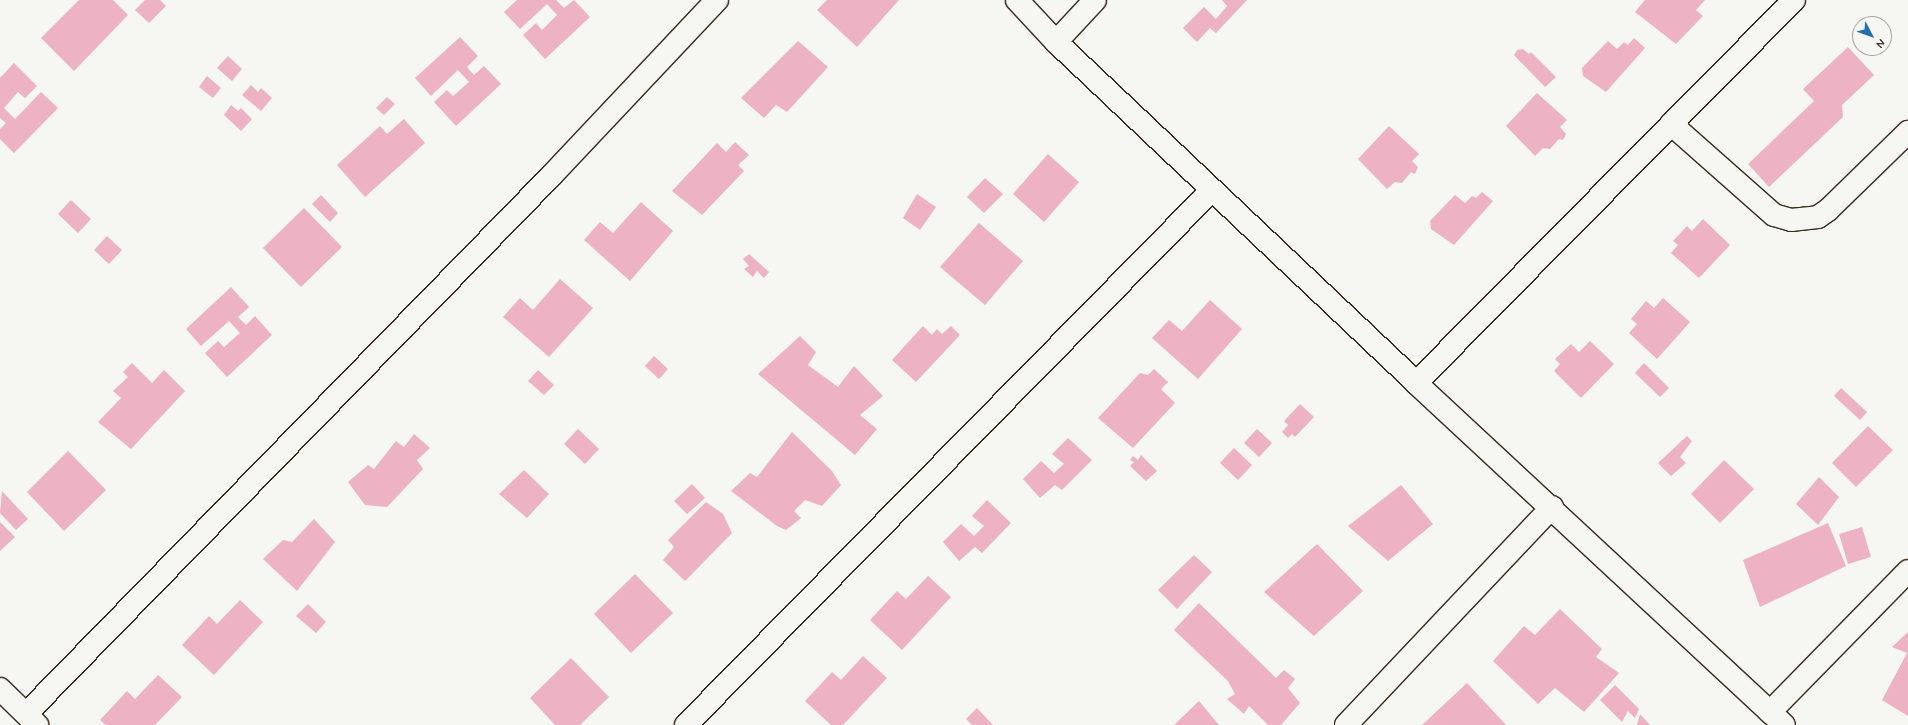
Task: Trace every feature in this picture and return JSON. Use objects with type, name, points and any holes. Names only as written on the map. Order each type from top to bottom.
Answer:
[{"type":"street","points":[[0,689],[32,719],[540,187],[716,0]]},
{"type":"street","points":[[1017,0],[1056,42],[1416,383],[1552,507],[1777,718],[1908,571]]},
{"type":"street","points":[[1056,42],[1096,0]]},
{"type":"street","points":[[1416,383],[1794,0]]},
{"type":"street","points":[[1671,124],[1774,215],[1791,220],[1818,217],[1828,210],[1908,132]]},
{"type":"street","points":[[686,725],[1212,190]]},
{"type":"street","points":[[1346,725],[1552,507]]},
{"type":"building","points":[[79,0],[113,0],[128,15],[74,71],[41,38]]},
{"type":"building","points":[[145,0],[160,0],[166,6],[149,23],[135,10]]},
{"type":"building","points":[[517,0],[556,0],[564,8],[574,0],[590,17],[545,59],[523,35],[536,23],[542,30],[557,15],[547,4],[520,29],[504,12]]},
{"type":"building","points":[[827,0],[899,0],[857,47],[817,10]]},
{"type":"building","points":[[1222,0],[1247,0],[1216,33],[1210,28],[1197,42],[1183,28],[1204,7],[1216,19],[1227,6]]},
{"type":"building","points":[[1645,0],[1705,0],[1696,10],[1703,16],[1676,44],[1635,12]]},
{"type":"building","points":[[460,37],[478,56],[467,67],[474,75],[484,66],[501,84],[456,126],[434,102],[447,90],[453,96],[469,82],[458,70],[431,96],[415,78]]},
{"type":"building","points":[[1634,38],[1645,48],[1606,92],[1583,76],[1582,68],[1608,41],[1617,49],[1624,42],[1628,45]]},
{"type":"building","points":[[798,41],[828,67],[787,112],[776,105],[764,118],[741,98]]},
{"type":"building","points":[[1848,47],[1852,51],[1852,56],[1856,56],[1874,75],[1842,105],[1843,117],[1769,187],[1748,164],[1814,101],[1803,89]]},
{"type":"building","points":[[1523,49],[1529,54],[1531,52],[1556,77],[1545,87],[1514,55],[1517,50]]},
{"type":"building","points":[[228,56],[242,69],[232,81],[217,68]]},
{"type":"building","points":[[14,63],[37,86],[25,98],[18,92],[4,108],[15,119],[41,92],[58,108],[14,153],[0,139],[0,129],[6,123],[0,118],[0,78]]},
{"type":"building","points":[[207,76],[221,88],[213,98],[199,87]]},
{"type":"building","points":[[251,85],[258,92],[261,88],[272,98],[261,111],[242,95]]},
{"type":"building","points":[[1537,93],[1567,120],[1560,127],[1566,134],[1563,140],[1559,139],[1550,149],[1543,148],[1535,156],[1506,126]]},
{"type":"building","points":[[387,97],[395,104],[384,115],[376,108]]},
{"type":"building","points":[[231,105],[238,111],[241,108],[252,119],[241,131],[224,115]]},
{"type":"building","points":[[404,119],[425,143],[365,197],[337,165],[380,126],[387,134]]},
{"type":"building","points":[[1389,126],[1419,154],[1412,161],[1418,167],[1415,174],[1411,172],[1402,183],[1395,182],[1387,189],[1358,159]]},
{"type":"building","points":[[735,142],[749,155],[738,165],[744,171],[702,215],[672,191],[717,143],[726,152]]},
{"type":"building","points":[[1048,154],[1079,182],[1044,222],[1013,194]]},
{"type":"building","points":[[985,178],[1003,194],[984,213],[967,197]]},
{"type":"building","points":[[1482,192],[1493,201],[1454,245],[1431,229],[1430,221],[1455,195],[1465,203],[1472,196],[1476,198]]},
{"type":"building","points":[[917,194],[936,207],[920,230],[903,218]]},
{"type":"building","points":[[321,195],[338,213],[330,222],[312,204]]},
{"type":"building","points":[[71,200],[91,219],[78,233],[58,214]]},
{"type":"building","points":[[641,202],[673,231],[630,281],[584,240],[600,222],[613,233]]},
{"type":"building","points":[[304,208],[342,247],[301,287],[263,248]]},
{"type":"building","points":[[1703,219],[1730,245],[1699,278],[1671,253],[1678,245],[1673,241],[1687,226],[1692,231]]},
{"type":"building","points":[[979,223],[1023,261],[985,305],[940,267]]},
{"type":"building","points":[[107,236],[122,250],[109,264],[94,250]]},
{"type":"building","points":[[749,254],[769,272],[764,278],[757,271],[753,277],[744,269],[749,266],[743,259]]},
{"type":"building","points":[[560,279],[593,308],[549,357],[503,317],[520,298],[533,310]]},
{"type":"building","points":[[231,287],[249,307],[238,317],[246,325],[255,316],[272,335],[227,377],[205,353],[218,341],[224,347],[240,333],[229,321],[201,346],[186,329]]},
{"type":"building","points":[[1663,298],[1690,322],[1657,359],[1629,333],[1637,324],[1631,319],[1646,301],[1654,308]]},
{"type":"building","points":[[1210,300],[1242,329],[1198,379],[1152,338],[1169,320],[1182,331]]},
{"type":"building","points":[[923,326],[932,335],[937,329],[942,334],[951,326],[960,335],[916,382],[892,360]]},
{"type":"building","points":[[800,336],[816,352],[808,365],[838,387],[854,366],[883,396],[860,415],[877,429],[855,455],[758,374]]},
{"type":"building","points":[[1590,341],[1614,364],[1581,398],[1554,371],[1560,364],[1555,359],[1571,344],[1579,352]]},
{"type":"building","points":[[654,356],[668,369],[659,379],[645,366]]},
{"type":"building","points":[[132,363],[152,383],[164,370],[185,391],[131,449],[98,422],[121,398],[113,391],[128,377],[123,372]]},
{"type":"building","points":[[1644,363],[1669,388],[1660,397],[1635,373]]},
{"type":"building","points":[[1154,369],[1168,382],[1161,389],[1175,403],[1133,448],[1098,418],[1140,373],[1148,375]]},
{"type":"building","points":[[538,370],[554,385],[544,395],[528,381]]},
{"type":"building","points":[[1841,388],[1867,412],[1860,420],[1834,396]]},
{"type":"building","points":[[1300,404],[1314,417],[1295,437],[1292,434],[1288,438],[1282,432],[1288,425],[1284,421]]},
{"type":"building","points":[[1868,426],[1893,450],[1856,487],[1832,463]]},
{"type":"building","points":[[578,429],[599,449],[585,464],[564,444]]},
{"type":"building","points":[[1257,429],[1272,443],[1259,457],[1244,443]]},
{"type":"building","points":[[792,432],[832,471],[841,485],[822,506],[805,500],[794,511],[801,518],[786,530],[777,526],[731,491],[750,473],[757,477]]},
{"type":"building","points":[[414,434],[430,448],[417,460],[423,469],[387,507],[365,505],[348,482],[368,465],[374,469],[396,441],[404,447]]},
{"type":"building","points":[[1687,436],[1692,441],[1680,457],[1686,463],[1671,476],[1658,463]]},
{"type":"building","points":[[1068,438],[1092,460],[1062,490],[1055,485],[1040,498],[1023,479],[1041,461],[1054,473],[1064,464],[1052,454]]},
{"type":"building","points":[[1234,448],[1252,465],[1238,480],[1220,463]]},
{"type":"building","points":[[68,451],[106,490],[64,531],[27,492]]},
{"type":"building","points":[[1141,455],[1157,471],[1146,481],[1130,466],[1134,462],[1130,460],[1133,456],[1138,460]]},
{"type":"building","points":[[1724,460],[1754,489],[1720,523],[1691,494]]},
{"type":"building","points":[[524,470],[549,494],[527,518],[499,494]]},
{"type":"building","points":[[1819,477],[1839,497],[1818,525],[1796,504]]},
{"type":"building","points":[[692,484],[705,498],[687,514],[674,501]]},
{"type":"building","points":[[1401,485],[1433,524],[1388,561],[1348,526]]},
{"type":"building","points":[[2,491],[28,519],[16,530],[0,513]]},
{"type":"building","points":[[987,500],[1011,523],[982,553],[975,547],[959,561],[943,542],[961,524],[974,536],[984,526],[972,516]]},
{"type":"building","points":[[706,502],[723,514],[732,533],[685,581],[663,560],[674,547],[668,540]]},
{"type":"building","points":[[314,519],[335,542],[297,591],[263,559],[283,540],[292,542]]},
{"type":"building","points":[[0,522],[15,537],[0,551]]},
{"type":"building","points":[[1828,523],[1846,566],[1760,607],[1743,560]]},
{"type":"building","points":[[1862,527],[1871,557],[1848,564],[1839,534]]},
{"type":"building","points":[[1317,544],[1363,591],[1314,636],[1264,592]]},
{"type":"building","points":[[1194,555],[1212,572],[1177,609],[1158,590]]},
{"type":"building","points":[[635,574],[673,613],[631,653],[594,614]]},
{"type":"building","points":[[928,576],[951,597],[902,650],[870,620],[897,591],[906,599]]},
{"type":"building","points":[[240,600],[263,622],[214,675],[182,645],[209,616],[217,624]]},
{"type":"building","points":[[1199,603],[1276,678],[1284,670],[1295,679],[1288,688],[1300,703],[1281,725],[1268,725],[1249,706],[1244,714],[1227,699],[1235,694],[1228,681],[1174,630]]},
{"type":"building","points":[[308,604],[326,622],[316,633],[296,616]]},
{"type":"building","points":[[1560,609],[1602,649],[1596,657],[1619,673],[1584,712],[1555,688],[1538,704],[1493,661],[1524,626],[1535,635]]},
{"type":"building","points":[[1908,632],[1908,716],[1882,700],[1907,653],[1892,647]]},
{"type":"building","points":[[863,656],[887,678],[843,725],[831,725],[805,701],[832,672],[841,680]]},
{"type":"building","points":[[571,658],[609,697],[580,725],[555,725],[530,698]]},
{"type":"building","points":[[158,675],[182,697],[155,725],[106,725],[100,720],[127,691],[135,699]]},
{"type":"building","points":[[1467,683],[1506,725],[1422,725]]},
{"type":"building","points":[[1615,685],[1639,709],[1635,718],[1628,711],[1622,722],[1600,700]]},
{"type":"building","points":[[1199,701],[1219,725],[1174,725]]},
{"type":"building","points":[[977,708],[993,725],[972,725],[966,719]]},
{"type":"building","points":[[1640,714],[1650,725],[1637,725]]}]
